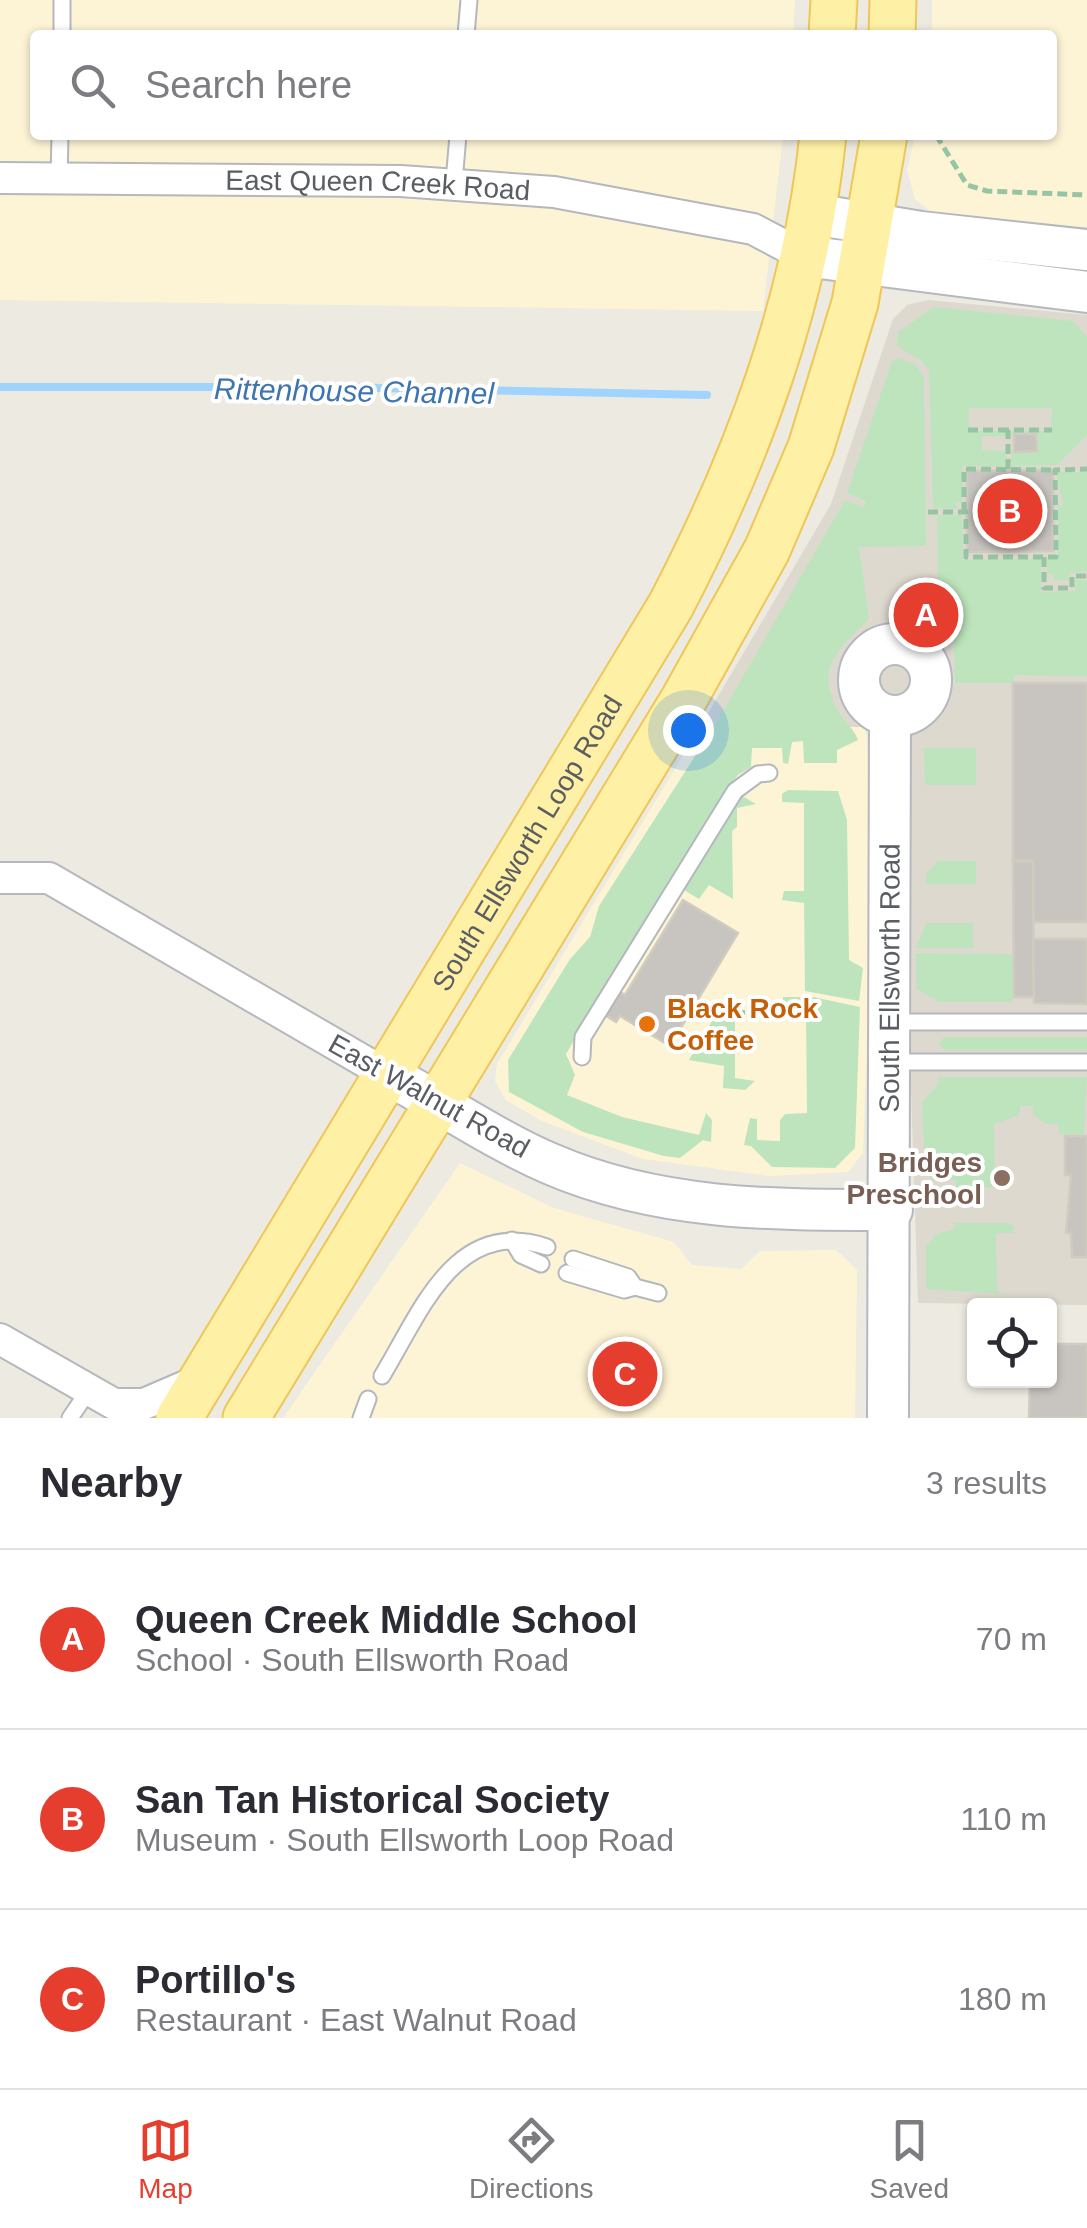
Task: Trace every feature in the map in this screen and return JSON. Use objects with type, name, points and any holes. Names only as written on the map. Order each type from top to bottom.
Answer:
[{"type":"main road","points":[[832,30],[834,0]]},
{"type":"main road","points":[[892,30],[893,0]]},
{"type":"main road","points":[[809,235],[822,140]]},
{"type":"main road","points":[[246,1418],[740,603],[811,447],[868,246],[883,140]]},
{"type":"main road","name":"South Ellsworth Loop Road","points":[[190,1399],[671,606],[706,538],[757,416],[809,235]]},
{"type":"street","name":"East Queen Creek Road","points":[[0,178],[454,182],[554,192],[868,246],[1087,292]]},
{"type":"street","name":"East Queen Creek Road","points":[[753,229],[809,235]]},
{"type":"street","name":"East Queen Creek Road","points":[[868,246],[1087,250]]},
{"type":"street","name":"South Ellsworth Road","points":[[888,1418],[892,1210],[890,716]]},
{"type":"street","name":"East Walnut Road","points":[[0,878],[48,878],[550,1164],[683,1202],[742,1209],[892,1210]]},
{"type":"street","points":[[0,1339],[108,1404],[190,1399]]},
{"type":"lane","points":[[62,0],[62,30]]},
{"type":"lane","points":[[466,30],[469,0]]},
{"type":"lane","points":[[59,179],[60,140]]},
{"type":"lane","points":[[454,182],[458,140]]},
{"type":"lane","points":[[582,1057],[583,1038],[735,791],[758,774],[770,772]]},
{"type":"lane","points":[[890,1022],[1087,1022]]},
{"type":"lane","points":[[891,1062],[1087,1062]]},
{"type":"lane","points":[[382,1376],[440,1280],[469,1250],[512,1240],[547,1247]]},
{"type":"lane","points":[[512,1240],[521,1255],[541,1264]]},
{"type":"lane","points":[[570,1266],[624,1290],[634,1286],[658,1293]]},
{"type":"lane","points":[[361,1418],[368,1399]]},
{"type":"lane","points":[[70,1418],[108,1404]]},
{"type":"path","points":[[939,140],[966,185],[987,191],[1087,195]]},
{"type":"path","points":[[968,430],[1052,430]]},
{"type":"path","points":[[1008,430],[1008,469]]},
{"type":"path","points":[[1055,470],[1056,556],[966,557],[964,469],[1087,469]]},
{"type":"path","points":[[928,512],[964,512]]},
{"type":"path","points":[[1044,557],[1044,588],[1072,588],[1072,576],[1087,576]]},
{"type":"path","points":[[735,1013],[770,1012]]},
{"type":"shaded area","points":[[0,0],[795,0],[793,30],[30,30],[30,140],[782,140],[763,311],[0,300]]},
{"type":"shaded area","points":[[932,0],[1087,0],[1087,229],[931,212],[915,199],[907,170],[914,140],[1057,140],[1057,30],[932,30]]},
{"type":"shaded area","points":[[928,300],[1087,315],[1087,1305],[1057,1305],[1057,1298],[967,1298],[967,1304],[918,1303],[899,727],[700,727],[831,504],[893,319],[907,305]]},
{"type":"shaded area","points":[[700,727],[863,727],[867,736],[874,966],[869,977],[863,1153],[848,1172],[770,1176],[643,1159],[542,1121],[506,1100],[495,1081],[497,1064]]},
{"type":"shaded area","points":[[460,1163],[554,1208],[674,1242],[692,1265],[741,1269],[760,1251],[836,1250],[857,1270],[855,1418],[283,1418]]},
{"type":"green space","points":[[934,307],[1073,321],[1087,337],[1087,435],[1057,465],[1011,466],[1011,450],[1038,449],[1038,436],[1011,436],[1011,431],[1051,431],[1052,408],[969,408],[969,431],[1006,431],[1007,436],[982,436],[982,450],[1006,451],[1007,466],[963,466],[962,502],[957,502],[957,509],[933,508],[929,371],[922,361],[897,346],[898,332]]},
{"type":"green space","points":[[900,359],[915,364],[924,377],[926,546],[859,547],[869,618],[835,656],[828,678],[836,707],[858,740],[837,750],[837,763],[804,763],[803,741],[792,742],[788,764],[783,763],[782,748],[752,748],[751,767],[738,775],[725,793],[566,1054],[575,1075],[567,1095],[622,1117],[699,1135],[706,1113],[712,1120],[711,1142],[703,1140],[680,1158],[583,1132],[509,1092],[508,1060],[570,959],[590,937],[599,906],[715,725],[845,500],[864,507],[866,501],[847,493],[892,361]]},
{"type":"green space","points":[[1056,472],[1087,472],[1087,572],[1069,573],[1069,580],[1053,580],[1053,574],[1047,574],[1047,559],[1058,558],[1058,505],[1063,505]]},
{"type":"green space","points":[[937,515],[962,515],[963,560],[1041,559],[1041,592],[1075,591],[1076,580],[1087,580],[1087,676],[1014,675],[1013,683],[955,683],[952,588],[938,587]]},
{"type":"green space","points":[[924,748],[976,748],[976,785],[925,785]]},
{"type":"green space","points":[[788,790],[838,791],[847,820],[849,960],[863,968],[859,1001],[805,991],[804,903],[782,900],[784,891],[804,891],[804,803],[782,802],[782,794]]},
{"type":"green space","points":[[739,798],[756,804],[737,808],[737,827],[732,831],[733,899],[709,885],[699,899],[682,889]]},
{"type":"green space","points":[[938,861],[976,861],[976,884],[926,884],[926,874]]},
{"type":"green space","points":[[926,923],[973,923],[973,948],[916,948]]},
{"type":"green space","points":[[916,953],[1014,954],[1016,997],[1010,1002],[939,1002],[916,988]]},
{"type":"green space","points":[[783,997],[813,997],[860,1007],[855,1148],[835,1168],[772,1167],[751,1146],[744,1145],[750,1118],[757,1119],[757,1140],[780,1141],[780,1120],[785,1114],[807,1113],[806,1014],[783,1012]]},
{"type":"green space","points":[[715,1016],[735,1016],[735,1078],[755,1081],[745,1090],[723,1088],[724,1066],[689,1060]]},
{"type":"green space","points":[[944,1037],[1087,1037],[1087,1050],[945,1050],[939,1044]]},
{"type":"green space","points":[[939,1077],[1087,1077],[1084,1134],[1059,1134],[1058,1124],[1046,1124],[1033,1115],[1033,1106],[1020,1106],[1019,1115],[994,1124],[995,1175],[1013,1176],[1007,1187],[956,1187],[956,1180],[932,1180],[925,1168],[922,1102],[939,1084]]},
{"type":"green space","points":[[955,1223],[1009,1223],[1015,1227],[1013,1233],[996,1233],[997,1290],[1003,1294],[926,1289],[926,1246],[938,1233],[954,1230]]},
{"type":"building","points":[[1014,434],[1036,434],[1037,451],[1014,452]]},
{"type":"building","points":[[1053,470],[1053,551],[967,552],[967,471]]},
{"type":"building","points":[[1013,683],[1087,683],[1087,922],[1033,922],[1033,861],[1013,861]]},
{"type":"building","points":[[1013,861],[1033,861],[1034,997],[1014,997]]},
{"type":"building","points":[[683,900],[738,933],[670,1046],[620,1016],[616,1022],[605,1015],[620,992],[625,995]]},
{"type":"building","points":[[1033,939],[1087,939],[1087,1004],[1034,1003]]},
{"type":"building","points":[[1065,1136],[1087,1136],[1087,1257],[1072,1257],[1071,1233],[1066,1233],[1071,1175],[1065,1175]]},
{"type":"building","points":[[1057,1344],[1087,1344],[1087,1418],[1029,1418],[1030,1388],[1057,1388]]},
{"type":"waterway","name":"Rittenhouse Channel","points":[[0,387],[328,387],[707,395]]},
{"type":"place","name":"San Tan Historical Society","points":[[1010,511]]},
{"type":"place","name":"Queen Creek Middle School","points":[[926,615]]},
{"type":"place","name":"Black Rock Coffee","points":[[647,1024]]},
{"type":"place","name":"Bridges Preschool","points":[[1002,1178]]},
{"type":"place","name":"Portillo's","points":[[625,1374]]}]
